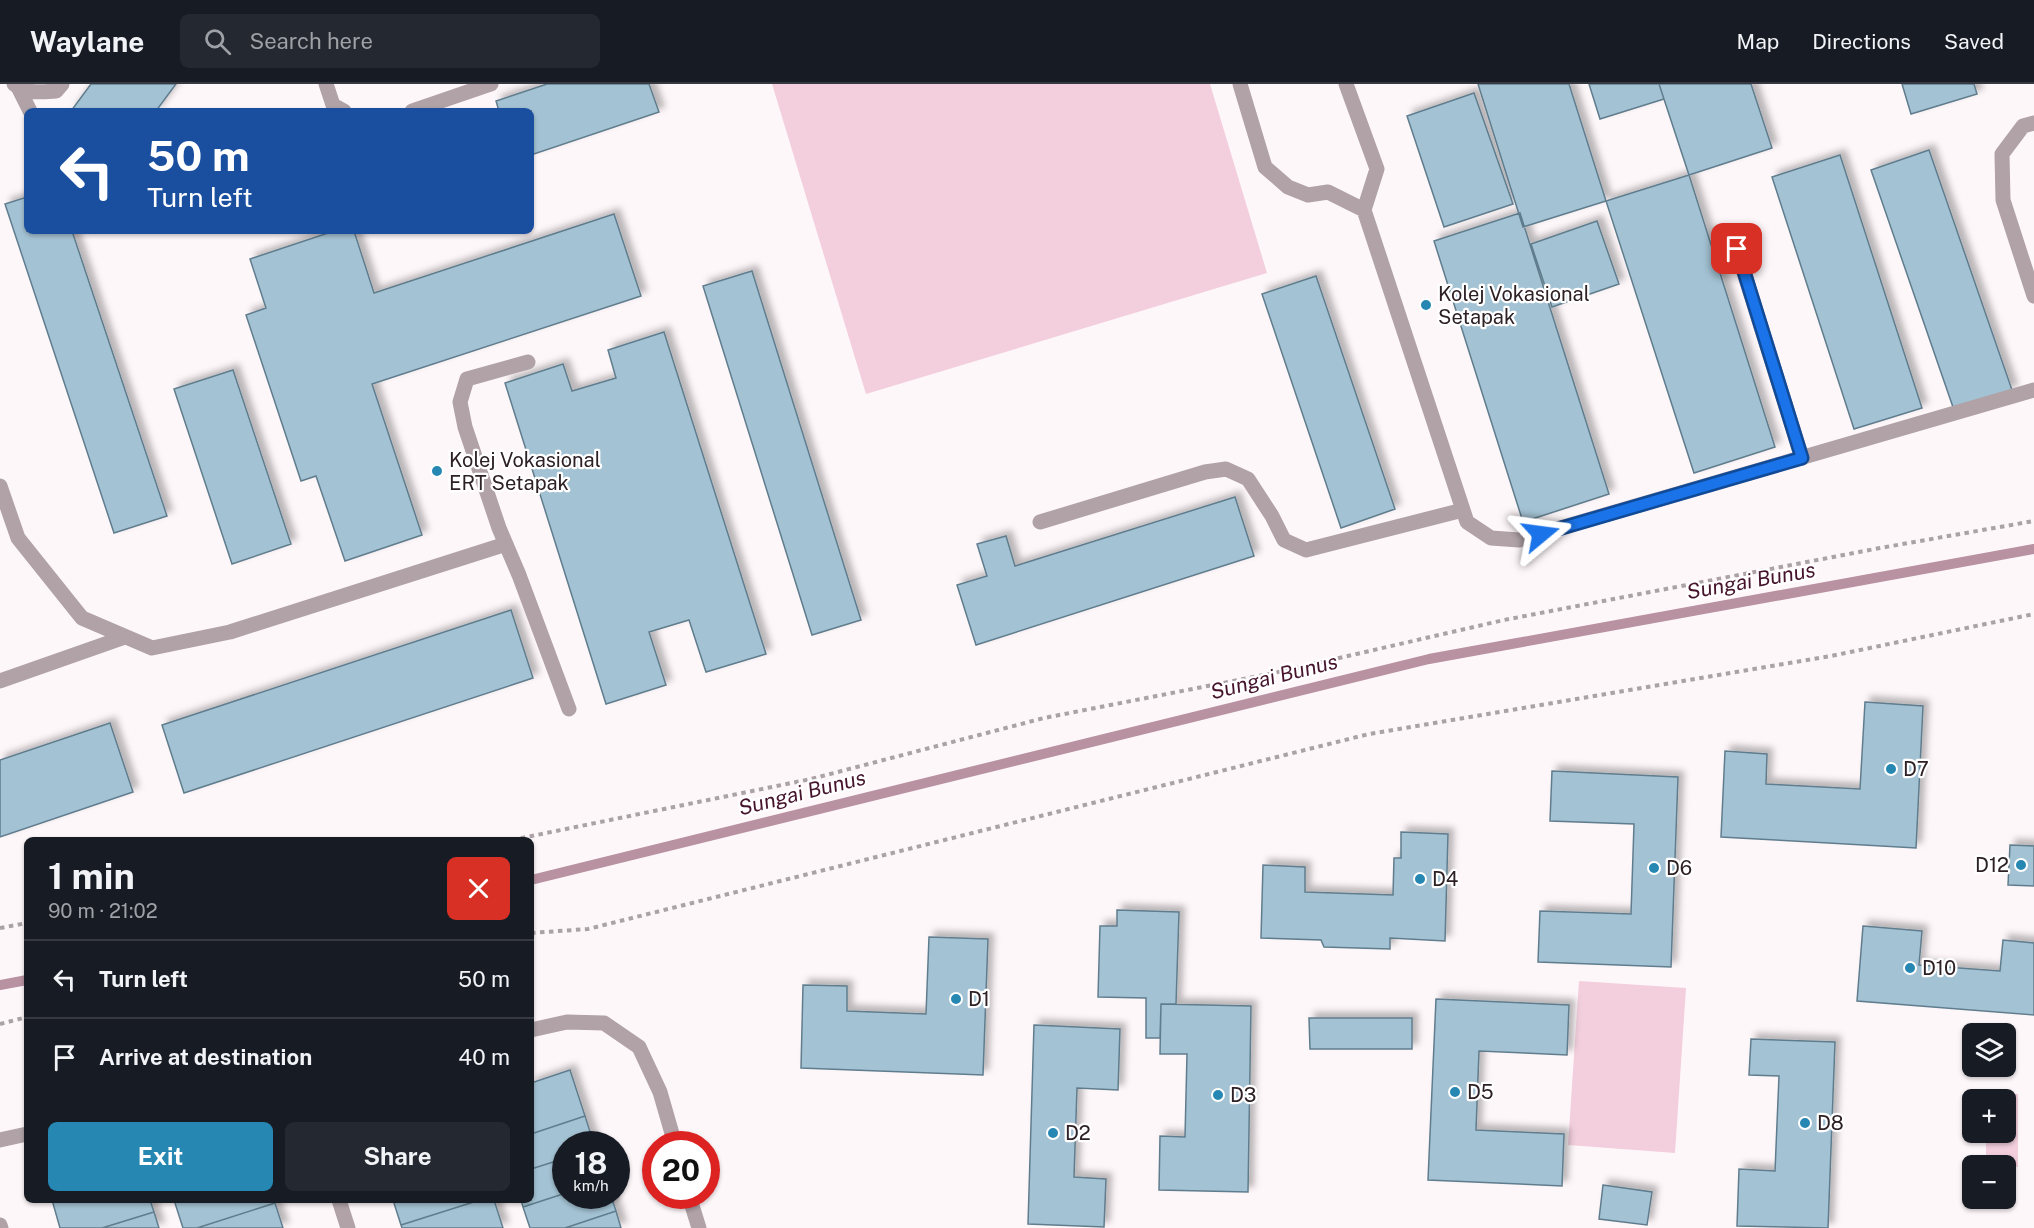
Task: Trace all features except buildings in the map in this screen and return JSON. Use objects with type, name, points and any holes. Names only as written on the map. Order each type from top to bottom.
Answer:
[{"type":"street","points":[[17,86],[38,92],[56,91],[62,84]]},
{"type":"street","points":[[326,84],[333,105],[338,108]]},
{"type":"street","points":[[421,108],[491,84]]},
{"type":"street","points":[[1240,84],[1265,167],[1288,187],[1308,195],[1328,192],[1364,210]]},
{"type":"street","points":[[1346,84],[1377,169],[1364,210],[1467,522],[1491,538],[1519,540],[2034,390]]},
{"type":"street","points":[[17,86],[28,108]]},
{"type":"street","points":[[2034,123],[2023,126],[2002,154],[2003,200],[2034,296]]},
{"type":"street","points":[[1737,249],[1802,458]]},
{"type":"street","points":[[528,362],[466,379],[460,402],[469,438],[499,528],[569,709]]},
{"type":"street","points":[[1040,522],[1205,472],[1226,469],[1248,479],[1272,516],[1284,540],[1306,550],[1463,510]]},
{"type":"street","points":[[0,486],[18,538],[82,618],[152,648],[230,632],[506,544]]},
{"type":"street","points":[[0,681],[125,637]]},
{"type":"street","points":[[534,1029],[567,1022],[604,1023],[639,1047],[660,1092],[671,1131]]},
{"type":"street","points":[[0,1140],[24,1135]]},
{"type":"street","points":[[340,1203],[348,1228]]},
{"type":"street","points":[[694,1209],[699,1228]]},
{"type":"path","points":[[527,837],[812,779],[1044,718],[1274,673],[1503,620],[2034,521]]},
{"type":"path","points":[[534,933],[588,929],[1369,734],[1831,656],[2034,614]]},
{"type":"path","points":[[0,928],[24,924]]},
{"type":"path","points":[[0,1024],[24,1018]]},
{"type":"shaded area","points":[[772,84],[1210,84],[1267,273],[866,394]]},
{"type":"shaded area","points":[[1579,981],[1686,988],[1675,1153],[1568,1145]]},
{"type":"shaded area","points":[[2016,1094],[2018,1094],[2018,1167],[2016,1167],[2016,1155],[1986,1155],[1986,1143],[2016,1143]]},
{"type":"waterway","name":"Sungai Bunus","points":[[534,879],[1429,659],[2034,549]]},
{"type":"waterway","name":"Sungai Bunus","points":[[0,985],[24,981]]},
{"type":"place","name":"Kolej Vokasional Setapak","points":[[1426,305]]},
{"type":"place","name":"Kolej Vokasional ERT Setapak","points":[[437,471]]},
{"type":"place","name":"D7","points":[[1891,769]]},
{"type":"place","name":"D12","points":[[2021,865]]},
{"type":"place","name":"D6","points":[[1654,868]]},
{"type":"place","name":"D4","points":[[1420,879]]},
{"type":"place","name":"D10","points":[[1910,968]]},
{"type":"place","name":"D1","points":[[956,999]]},
{"type":"place","name":"D5","points":[[1455,1092]]},
{"type":"place","name":"D3","points":[[1218,1095]]},
{"type":"place","name":"D8","points":[[1805,1123]]},
{"type":"place","name":"D2","points":[[1053,1133]]},
{"type":"route","points":[[1541,534],[1802,458],[1737,249]]}]
